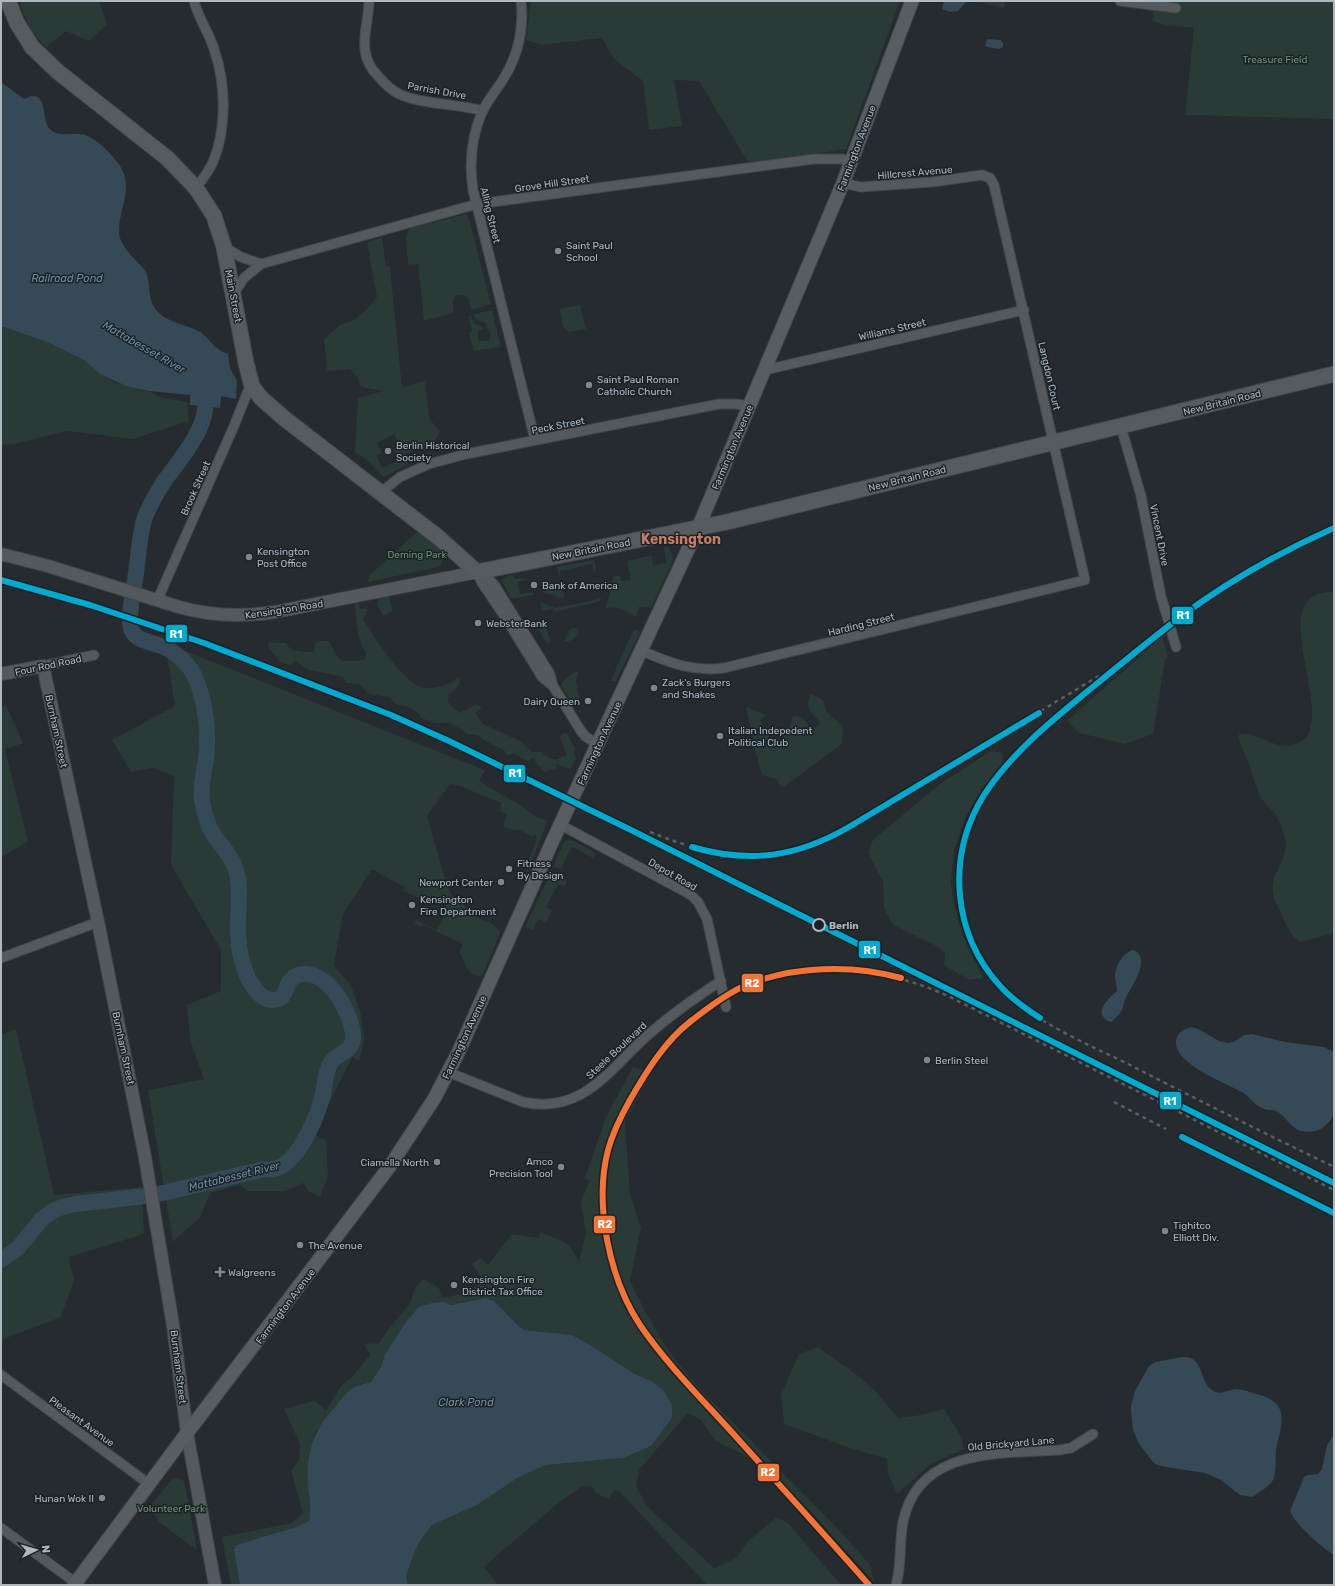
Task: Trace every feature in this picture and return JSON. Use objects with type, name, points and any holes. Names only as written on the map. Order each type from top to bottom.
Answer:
[{"type":"main road","name":"Main Street","points":[[8,1],[17,23],[32,46],[57,71],[167,158],[196,188],[214,216],[224,247],[234,293],[246,363],[252,386],[261,398],[285,419],[438,537],[477,572]]},
{"type":"main road","name":"Farmington Avenue","points":[[75,1584],[187,1433],[390,1166],[419,1124],[448,1072],[698,528],[843,183],[912,1]]},
{"type":"main road","name":"New Britain Road","points":[[477,572],[698,528],[1121,427],[1334,374]]},
{"type":"street","points":[[194,1],[196,10],[214,47],[219,66],[223,102],[222,125],[218,146],[212,164],[196,188]]},
{"type":"street","name":"Parrish Drive","points":[[369,1],[364,31],[365,51],[370,68],[386,85],[398,94],[413,99],[469,107],[483,111]]},
{"type":"street","name":"Alling Street","points":[[521,1],[522,22],[515,55],[507,72],[483,111],[472,151],[470,172],[473,190],[535,440]]},
{"type":"street","points":[[1120,1],[1176,8]]},
{"type":"street","name":"Grove Hill Street","points":[[234,293],[244,278],[261,264],[477,204],[814,159],[837,159],[851,162]]},
{"type":"street","name":"Hillcrest Avenue","points":[[843,183],[861,187],[932,182],[982,175],[990,178]]},
{"type":"street","name":"Langdon Court","points":[[990,178],[994,185],[1024,310],[1085,580]]},
{"type":"street","points":[[224,247],[242,257],[261,264]]},
{"type":"street","name":"Williams Street","points":[[765,370],[1024,310]]},
{"type":"street","name":"Brook Street","points":[[157,601],[248,391],[252,386]]},
{"type":"street","name":"Peck Street","points":[[380,493],[400,477],[429,464],[466,454],[719,404],[749,406]]},
{"type":"street","name":"Vincent Drive","points":[[1121,427],[1141,496],[1161,596],[1176,647]]},
{"type":"street","name":"Kensington Road","points":[[1,554],[48,566],[190,610],[234,616],[254,615],[477,572]]},
{"type":"street","name":"Main Street","points":[[477,572],[482,583],[505,609],[540,666],[545,680],[553,686],[585,736],[598,745]]},
{"type":"street","name":"Harding Street","points":[[642,651],[685,668],[710,670],[724,668],[1085,580]]},
{"type":"street","name":"Four Rod Road","points":[[1,674],[94,655]]},
{"type":"street","name":"Burnham Street","points":[[43,666],[98,922],[151,1187],[173,1325],[187,1433],[215,1585]]},
{"type":"street","name":"Depot Road","points":[[561,825],[694,897],[702,907],[707,919],[726,1007]]},
{"type":"street","points":[[1,958],[98,922]]},
{"type":"street","name":"Steele Boulevard","points":[[448,1072],[523,1102],[550,1104],[570,1099],[583,1093],[598,1083],[654,1030],[682,1007],[720,981]]},
{"type":"street","name":"Pleasant Avenue","points":[[1,1375],[149,1484]]},
{"type":"street","name":"Old Brickyard Lane","points":[[896,1585],[901,1533],[906,1511],[912,1498],[930,1476],[942,1467],[968,1457],[1071,1448],[1092,1434]]},
{"type":"street","points":[[1,1528],[75,1584]]},
{"type":"green space","points":[[19,1],[99,1],[107,24],[89,41],[66,31],[46,47],[41,43],[30,26]]},
{"type":"green space","points":[[531,1],[900,1],[846,149],[749,164],[699,81],[674,80],[682,126],[649,130],[643,81],[613,58],[602,38],[541,45],[526,40]]},
{"type":"green space","points":[[975,1],[1006,1],[1004,8]]},
{"type":"green space","name":"Treasure Field","points":[[1155,1],[1334,1],[1334,119],[1185,115],[1194,28],[1166,25],[1152,21]]},
{"type":"green space","points":[[467,214],[491,304],[471,310],[468,298],[459,295],[454,298],[453,301],[454,313],[424,321],[418,264],[409,265],[408,263],[406,245],[407,235],[411,228]]},
{"type":"green space","points":[[382,237],[386,267],[390,267],[402,387],[425,381],[429,418],[440,432],[433,444],[405,454],[408,464],[384,477],[366,459],[355,453],[358,398],[383,391],[361,387],[357,377],[350,369],[327,371],[324,339],[340,325],[354,320],[365,311],[377,297],[367,243]],"holes":[[[394,434],[400,446],[395,449],[400,459],[383,468],[376,456],[382,453],[377,443]]]},
{"type":"green space","points":[[580,305],[586,329],[569,332],[563,327],[560,309]]},
{"type":"green space","points":[[492,310],[501,347],[474,351],[469,332],[472,331],[468,316],[471,315],[474,324],[482,326],[483,329],[479,330],[478,334],[479,340],[488,341],[491,334],[487,328],[487,325],[484,322],[480,322],[474,314]]},
{"type":"green space","points":[[1,326],[48,342],[84,360],[98,372],[113,381],[126,386],[150,391],[160,397],[187,402],[189,421],[133,439],[67,431],[14,444],[1,445]]},
{"type":"green space","name":"Deming Park","points":[[417,532],[436,545],[442,554],[441,565],[438,567],[368,582],[369,576]]},
{"type":"green space","points":[[664,547],[669,547],[673,556],[672,563],[651,608],[639,607],[636,617],[618,608],[606,608],[613,577],[620,575],[621,581],[631,580],[627,561],[652,555],[653,565],[666,563]]},
{"type":"green space","points":[[594,560],[596,568],[594,573],[592,564],[560,571],[561,577],[559,576],[557,567]]},
{"type":"green space","points":[[512,575],[516,579],[527,578],[528,580],[518,582],[520,594],[533,592],[534,595],[511,599],[502,581],[505,577]]},
{"type":"green space","points":[[551,587],[563,590],[565,597],[557,598],[557,596],[543,593],[543,590]]},
{"type":"green space","points":[[1334,592],[1334,933],[1301,942],[1292,935],[1288,929],[1273,893],[1274,879],[1285,852],[1285,838],[1278,818],[1261,798],[1240,742],[1239,734],[1253,735],[1279,745],[1286,746],[1294,745],[1304,740],[1311,724],[1312,703],[1303,653],[1301,630],[1303,610],[1313,596]]},
{"type":"green space","points":[[389,596],[393,611],[383,616],[377,605],[379,598]]},
{"type":"green space","points":[[603,598],[598,602],[554,612],[553,609],[542,611],[540,603],[543,601],[542,603],[556,608]]},
{"type":"green space","points":[[358,602],[360,609],[365,608],[367,610],[363,619],[375,637],[391,660],[410,680],[419,686],[431,688],[460,678],[459,686],[449,694],[448,702],[459,713],[477,704],[482,708],[475,713],[483,724],[520,741],[532,752],[543,752],[543,754],[555,760],[567,755],[559,736],[566,732],[575,748],[574,755],[576,758],[570,769],[556,764],[557,768],[545,772],[536,763],[534,758],[528,761],[514,754],[506,755],[505,751],[484,740],[478,735],[466,734],[463,730],[449,723],[435,723],[421,718],[417,712],[411,708],[397,705],[389,697],[369,694],[359,684],[346,683],[343,677],[310,670],[295,661],[290,665],[280,662],[268,647],[269,642],[285,643],[292,650],[314,652],[315,644],[318,641],[328,641],[337,656],[342,661],[364,660],[366,653],[359,636],[355,603]]},
{"type":"green space","points":[[546,625],[551,643],[547,644],[537,627]]},
{"type":"green space","points":[[576,628],[578,630],[576,637],[570,641],[565,641],[566,636],[569,635],[568,631]]},
{"type":"green space","points":[[634,629],[640,632],[616,681],[612,681],[612,678]]},
{"type":"green space","points":[[1162,637],[1168,657],[1165,660],[1153,734],[1125,744],[1079,733],[1067,721]]},
{"type":"green space","points":[[165,643],[485,770],[479,781],[520,805],[538,818],[548,820],[526,876],[529,859],[537,838],[535,834],[534,837],[517,829],[516,831],[504,827],[503,824],[507,814],[500,811],[501,803],[460,786],[450,784],[427,816],[446,883],[456,904],[463,903],[472,914],[493,924],[500,932],[483,975],[480,976],[472,974],[466,967],[459,952],[463,944],[423,925],[422,927],[414,924],[416,920],[437,930],[447,910],[444,909],[447,903],[431,896],[429,902],[403,891],[405,887],[372,869],[343,914],[334,966],[351,985],[361,1015],[364,1039],[359,1061],[352,1057],[314,1134],[326,1141],[328,1176],[320,1197],[308,1191],[303,1183],[285,1191],[249,1191],[239,1185],[210,1193],[200,1217],[173,1242],[148,1090],[204,1079],[190,1040],[187,1005],[221,991],[221,950],[171,865],[174,776],[154,768],[131,772],[112,740],[175,706]]},
{"type":"green space","points":[[576,671],[578,673],[576,680],[580,702],[576,706],[572,704],[561,685],[564,680]]},
{"type":"green space","points":[[810,694],[823,700],[826,711],[841,726],[843,732],[842,744],[782,788],[776,779],[762,775],[746,707],[766,715],[760,720],[773,745],[778,743],[789,730],[793,716],[802,718],[812,729],[818,726],[819,721],[808,706]]},
{"type":"green space","points":[[6,705],[23,743],[5,749],[28,842],[1,857],[1,707]]},
{"type":"green space","points":[[991,751],[1003,753],[1002,766],[982,788],[966,816],[954,850],[951,882],[954,905],[963,936],[983,978],[969,980],[944,965],[945,953],[937,946],[893,925],[884,908],[883,882],[868,853],[873,840],[940,784]]},
{"type":"green space","points":[[572,840],[593,851],[595,854],[593,858],[572,847],[560,869],[553,866],[565,841]]},
{"type":"green space","points":[[551,872],[567,881],[565,886],[558,884],[546,907],[552,910],[546,922],[538,919],[533,930],[525,927]]},
{"type":"green space","points":[[16,1029],[54,1195],[142,1187],[144,1234],[69,1257],[74,1280],[61,1317],[1,1340],[1,1035]]},
{"type":"green space","points":[[633,1067],[652,1072],[625,1122],[630,1195],[641,1228],[630,1281],[646,1313],[670,1353],[697,1386],[841,1532],[870,1565],[874,1582],[815,1516],[768,1469],[715,1440],[701,1420],[688,1413],[639,1470],[636,1486],[647,1506],[714,1568],[736,1558],[748,1541],[777,1517],[788,1523],[841,1585],[707,1585],[621,1493],[615,1490],[608,1499],[596,1493],[592,1487],[582,1486],[556,1505],[484,1567],[498,1585],[408,1585],[405,1576],[414,1553],[422,1538],[432,1525],[477,1505],[519,1477],[546,1465],[623,1458],[653,1382],[635,1374],[595,1348],[545,1333],[523,1330],[494,1301],[486,1298],[451,1305],[444,1302],[396,1338],[384,1356],[382,1365],[371,1382],[357,1385],[316,1431],[309,1454],[309,1521],[296,1527],[236,1545],[234,1550],[240,1585],[231,1585],[222,1537],[292,1523],[303,1513],[291,1470],[299,1461],[300,1444],[284,1409],[314,1401],[326,1410],[341,1386],[353,1376],[370,1355],[364,1344],[379,1343],[410,1303],[413,1292],[424,1279],[439,1288],[442,1298],[468,1293],[484,1280],[471,1264],[480,1258],[488,1265],[512,1234],[539,1238],[540,1232],[567,1243],[579,1261],[586,1234],[581,1201],[590,1181],[585,1178],[605,1119]]},
{"type":"green space","points":[[818,1347],[857,1375],[876,1392],[898,1418],[921,1415],[944,1409],[960,1435],[964,1449],[931,1464],[897,1494],[888,1473],[887,1459],[850,1448],[784,1424],[781,1395],[799,1354]]},
{"type":"green space","name":"Volunteer Park","points":[[177,1478],[183,1480],[185,1485],[197,1550],[159,1522],[149,1508],[171,1480]]},
{"type":"water","points":[[944,1],[967,1],[958,11],[950,12],[942,9]]},
{"type":"water","points":[[988,39],[1000,40],[1003,43],[1003,47],[999,49],[987,47],[985,45]]},
{"type":"water","name":"Railroad Pond","points":[[1,82],[24,99],[32,96],[38,97],[43,105],[46,122],[51,130],[62,134],[86,135],[103,146],[117,161],[124,174],[126,182],[119,236],[127,251],[143,268],[148,276],[150,296],[153,305],[162,316],[200,332],[218,349],[228,354],[230,368],[237,381],[236,399],[221,396],[220,408],[190,405],[190,395],[150,391],[126,386],[100,374],[84,360],[47,342],[1,326]]},
{"type":"water","points":[[1134,950],[1139,954],[1141,960],[1139,973],[1125,1000],[1121,1012],[1112,1022],[1108,1021],[1102,1014],[1102,1010],[1106,1002],[1117,991],[1115,978],[1116,969],[1123,957],[1130,951]]},
{"type":"water","points":[[1192,1027],[1219,1041],[1228,1043],[1234,1042],[1244,1035],[1252,1034],[1285,1042],[1324,1047],[1334,1052],[1334,1114],[1331,1119],[1325,1126],[1317,1130],[1308,1132],[1298,1130],[1279,1113],[1274,1110],[1261,1108],[1237,1089],[1213,1078],[1190,1064],[1181,1055],[1176,1046],[1178,1035],[1183,1030]]},
{"type":"water","name":"Clark Pond","points":[[486,1298],[494,1301],[523,1330],[572,1335],[635,1374],[653,1382],[663,1390],[672,1405],[672,1418],[651,1446],[623,1458],[546,1465],[519,1477],[477,1505],[432,1525],[422,1538],[414,1553],[406,1576],[408,1585],[240,1585],[234,1550],[236,1545],[296,1527],[309,1521],[310,1508],[308,1462],[312,1443],[316,1434],[327,1416],[350,1390],[371,1382],[382,1365],[384,1356],[406,1322],[419,1307],[432,1303],[444,1302],[451,1305]]},
{"type":"water","points":[[1189,1357],[1198,1364],[1208,1386],[1215,1392],[1221,1393],[1235,1389],[1243,1390],[1275,1402],[1279,1408],[1282,1422],[1276,1449],[1273,1480],[1263,1490],[1252,1497],[1240,1495],[1221,1480],[1205,1473],[1157,1465],[1152,1461],[1138,1442],[1133,1430],[1131,1412],[1135,1391],[1149,1366],[1155,1362]]},
{"type":"water","points":[[1334,1434],[1334,1555],[1322,1547],[1309,1535],[1293,1517],[1290,1511],[1304,1477],[1318,1474],[1322,1469],[1327,1445]]},
{"type":"waterway","name":"Mattabesset River","points":[[1,1260],[18,1248],[42,1219],[51,1212],[62,1207],[154,1195],[260,1170],[278,1168],[294,1156],[307,1136],[321,1103],[328,1067],[333,1060],[347,1050],[352,1043],[352,1028],[342,1004],[335,992],[316,976],[305,974],[294,977],[290,981],[282,997],[275,1000],[268,1000],[262,996],[248,978],[239,949],[238,877],[229,856],[211,830],[206,818],[202,801],[202,785],[207,739],[206,718],[199,688],[196,679],[183,660],[164,647],[139,638],[132,631],[130,624],[131,604],[140,538],[145,517],[160,487],[195,438],[201,425],[205,412],[205,399],[202,386]]},
{"type":"railway","points":[[1334,528],[1255,568],[1200,603],[1170,624],[1044,728],[1013,758],[999,775],[976,810],[967,832],[961,855],[959,879],[961,903],[975,948],[987,969],[1002,988],[1030,1012],[1080,1041],[1334,1167]]},
{"type":"railway","points":[[650,832],[703,850],[727,854],[751,856],[774,855],[798,849],[823,840],[849,827],[1102,674]]},
{"type":"railway","points":[[869,1585],[654,1344],[644,1331],[627,1302],[617,1278],[605,1228],[603,1176],[607,1151],[619,1118],[641,1080],[682,1029],[708,1007],[722,998],[751,983],[767,978],[790,973],[837,969],[882,974],[926,987],[948,996],[1334,1190]]},
{"type":"railway","points":[[1114,1102],[1166,1129]]},
{"type":"railway","points":[[1245,1169],[1334,1213]]},
{"type":"transit line","name":"R1","points":[[1040,1018],[1010,996],[1001,987],[985,966],[972,943],[964,919],[960,894],[960,869],[964,843],[972,819],[984,795],[1008,764],[1049,723],[1179,618],[1254,568],[1334,528]]},
{"type":"transit line","name":"R1","points":[[1,580],[90,605],[204,643],[391,715],[449,741],[635,832],[1334,1183]]},
{"type":"transit line","name":"R1","points":[[692,847],[713,852],[753,856],[773,855],[811,845],[849,827],[1039,713]]},
{"type":"transit line","name":"R2","points":[[869,1585],[662,1355],[640,1325],[629,1306],[620,1285],[607,1240],[604,1217],[604,1171],[612,1137],[630,1100],[649,1068],[664,1047],[682,1029],[730,993],[762,979],[782,974],[822,969],[862,971],[901,978]]},
{"type":"transit line","name":"R1","points":[[1182,1137],[1334,1213]]},
{"type":"place","name":"Saint Paul School","points":[[558,251]]},
{"type":"place","name":"Saint Paul Roman Catholic Church","points":[[589,385]]},
{"type":"place","name":"Berlin Historical Society","points":[[388,451]]},
{"type":"place","name":"Kensington Post Office","points":[[249,557]]},
{"type":"place","name":"Bank of America","points":[[534,585]]},
{"type":"place","name":"WebsterBank","points":[[478,623]]},
{"type":"place","name":"Zack's Burgers and Shakes","points":[[654,688]]},
{"type":"place","name":"Dairy Queen","points":[[588,701]]},
{"type":"place","name":"Italian Indepedent Political Club","points":[[720,736]]},
{"type":"place","name":"Fitness By Design","points":[[509,869]]},
{"type":"place","name":"Newport Center","points":[[501,882]]},
{"type":"place","name":"Kensington Fire Department","points":[[412,905]]},
{"type":"place","name":"Berlin","points":[[819,925]]},
{"type":"place","name":"Berlin Steel","points":[[927,1060]]},
{"type":"place","name":"Ciamella North","points":[[437,1162]]},
{"type":"place","name":"Amco Precision Tool","points":[[561,1167]]},
{"type":"place","name":"Tighitco Elliott Div.","points":[[1165,1231]]},
{"type":"place","name":"The Avenue","points":[[300,1245]]},
{"type":"place","name":"Walgreens","points":[[220,1272]]},
{"type":"place","name":"Kensington Fire District Tax Office","points":[[454,1285]]},
{"type":"place","name":"Hunan Wok II","points":[[102,1498]]},
{"type":"district","name":"Kensington","points":[[681,539]]}]
